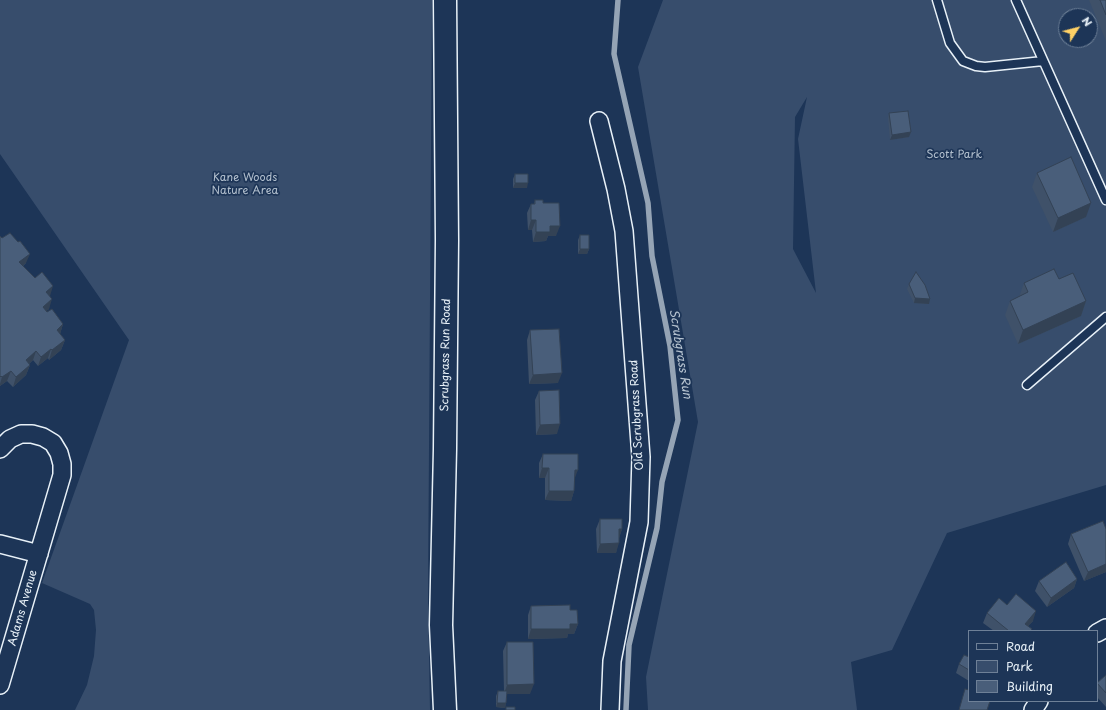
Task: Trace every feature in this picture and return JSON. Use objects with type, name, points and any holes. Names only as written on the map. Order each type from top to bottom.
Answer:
[{"type":"street","name":"Scrubgrass Run Road","points":[[445,0],[447,248],[440,625],[445,710]]},
{"type":"street","name":"Old Scrubgrass Road","points":[[599,121],[616,189],[624,231],[641,457],[639,522],[612,660],[610,710]]},
{"type":"street","name":"Adams Avenue","points":[[0,449],[10,439],[21,434],[32,434],[43,437],[52,444],[59,453],[62,464],[62,475],[38,554],[5,649],[0,685]]},
{"type":"street","points":[[0,544],[38,554]]},
{"type":"lane","points":[[937,0],[950,43],[963,61],[976,66],[985,67],[1043,62]]},
{"type":"lane","points":[[1016,0],[1106,200]]},
{"type":"lane","points":[[1027,385],[1106,317]]},
{"type":"green space","name":"Kane Woods Nature Area","points":[[0,0],[432,0],[428,598],[430,710],[75,710],[87,685],[94,656],[96,630],[94,610],[90,604],[42,583],[129,340],[0,154]]},
{"type":"green space","name":"Scott Park","points":[[663,0],[1106,0],[1106,485],[947,533],[892,650],[851,662],[857,710],[648,710],[646,677],[698,422],[638,67]],"holes":[[[807,97],[798,139],[816,293],[793,249],[795,117]]]},
{"type":"building","points":[[1100,0],[1106,0],[1106,15]]},
{"type":"building","points":[[908,111],[911,132],[892,135],[889,113]]},
{"type":"building","points":[[1071,157],[1091,203],[1058,218],[1037,173]]},
{"type":"building","points":[[515,174],[528,174],[528,183],[515,183]]},
{"type":"building","points":[[535,200],[543,200],[543,203],[559,203],[560,226],[550,226],[550,232],[536,232],[536,220],[531,220],[531,204],[535,204]]},
{"type":"building","points":[[10,233],[18,242],[20,241],[30,254],[19,262],[35,278],[42,272],[53,286],[46,292],[52,299],[43,307],[47,312],[52,309],[63,324],[57,330],[65,340],[41,357],[36,351],[26,360],[30,365],[16,377],[11,371],[0,377],[0,236],[2,238]]},
{"type":"building","points":[[580,235],[589,235],[589,249],[580,249]]},
{"type":"building","points":[[1054,269],[1059,279],[1073,273],[1086,301],[1023,330],[1010,301],[1028,292],[1024,283]]},
{"type":"building","points":[[916,272],[925,285],[930,299],[915,298],[909,284]]},
{"type":"building","points":[[559,329],[562,373],[533,375],[530,330]]},
{"type":"building","points":[[559,390],[560,424],[540,425],[539,391]]},
{"type":"building","points":[[543,454],[578,454],[578,470],[575,470],[574,491],[549,491],[549,468],[542,468]]},
{"type":"building","points":[[600,519],[622,519],[622,529],[619,529],[619,543],[600,544]]},
{"type":"building","points":[[1103,521],[1106,529],[1106,564],[1088,572],[1071,534]]},
{"type":"building","points":[[1066,562],[1077,579],[1051,598],[1039,581]]},
{"type":"building","points":[[1016,594],[1036,611],[1025,624],[1032,629],[1031,630],[1008,630],[987,613],[999,598],[1007,605]]},
{"type":"building","points":[[570,605],[570,610],[577,610],[578,624],[570,624],[570,629],[531,629],[531,606]]},
{"type":"building","points":[[507,642],[533,642],[534,684],[507,685]]},
{"type":"building","points":[[964,655],[968,657],[968,669],[959,664]]},
{"type":"building","points":[[1106,675],[1106,693],[1098,684],[1098,682]]},
{"type":"building","points":[[965,689],[968,690],[968,702],[990,702],[987,710],[959,710]]},
{"type":"building","points":[[498,691],[507,691],[506,703],[497,703]]},
{"type":"building","points":[[506,707],[515,707],[515,710],[506,710]]},
{"type":"waterway","name":"Scrubgrass Run","points":[[618,0],[614,54],[648,203],[652,256],[670,346],[678,420],[662,482],[657,528],[629,645],[626,710]]}]
